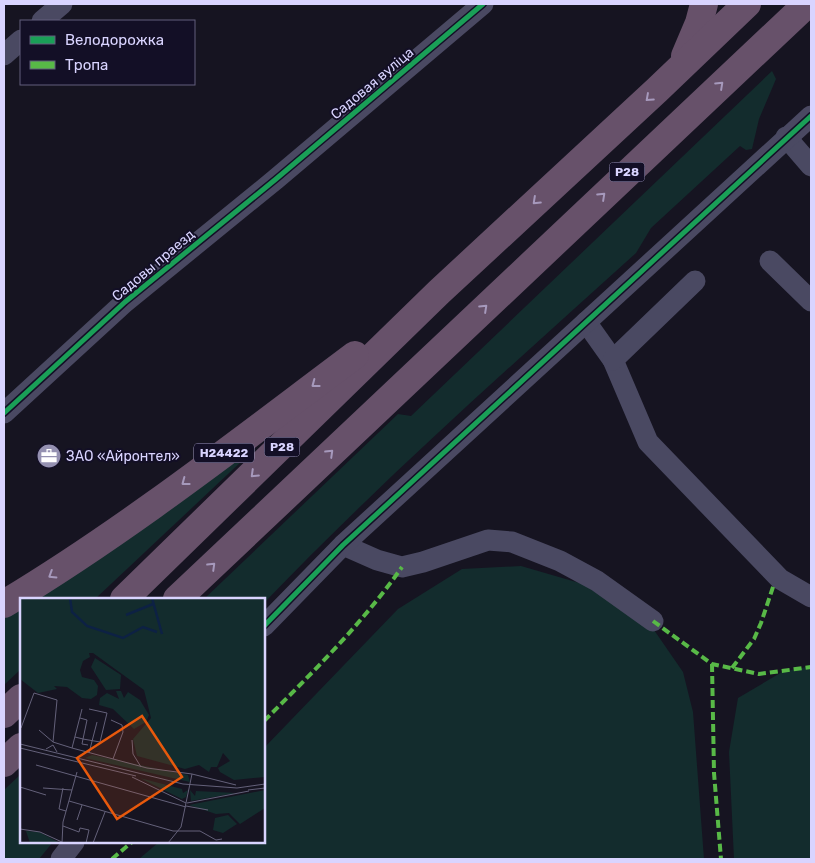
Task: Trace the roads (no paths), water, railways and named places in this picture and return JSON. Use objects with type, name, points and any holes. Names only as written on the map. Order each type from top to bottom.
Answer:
[{"type":"highway","points":[[668,79],[688,52],[700,23],[704,4]]},
{"type":"highway","name":"Р28","points":[[125,598],[439,292],[747,4]]},
{"type":"highway","name":"Р28","points":[[178,598],[807,4]]},
{"type":"highway","name":"Н24422","points":[[4,604],[53,574],[148,510],[439,292]]},
{"type":"highway","points":[[4,714],[20,699]]},
{"type":"highway","points":[[4,763],[20,748]]},
{"type":"street","points":[[43,20],[62,4]]},
{"type":"street","name":"Садовая вуліца","points":[[276,179],[483,4]]},
{"type":"street","points":[[4,55],[20,41]]},
{"type":"street","points":[[265,625],[343,545],[811,116]]},
{"type":"street","points":[[786,137],[811,166]]},
{"type":"street","name":"Садовы праезд","points":[[4,413],[125,302],[276,179]]},
{"type":"street","points":[[770,261],[811,301]]},
{"type":"street","points":[[614,360],[695,281]]},
{"type":"street","points":[[586,322],[614,360],[648,442],[780,579],[811,597]]},
{"type":"street","points":[[343,545],[377,560],[402,567],[423,562],[488,540],[512,542],[560,561],[597,581],[653,621]]},
{"type":"street","points":[[60,859],[73,843]]},
{"type":"place","name":"ЗАО «Айронтел»","points":[[49,456]]}]
